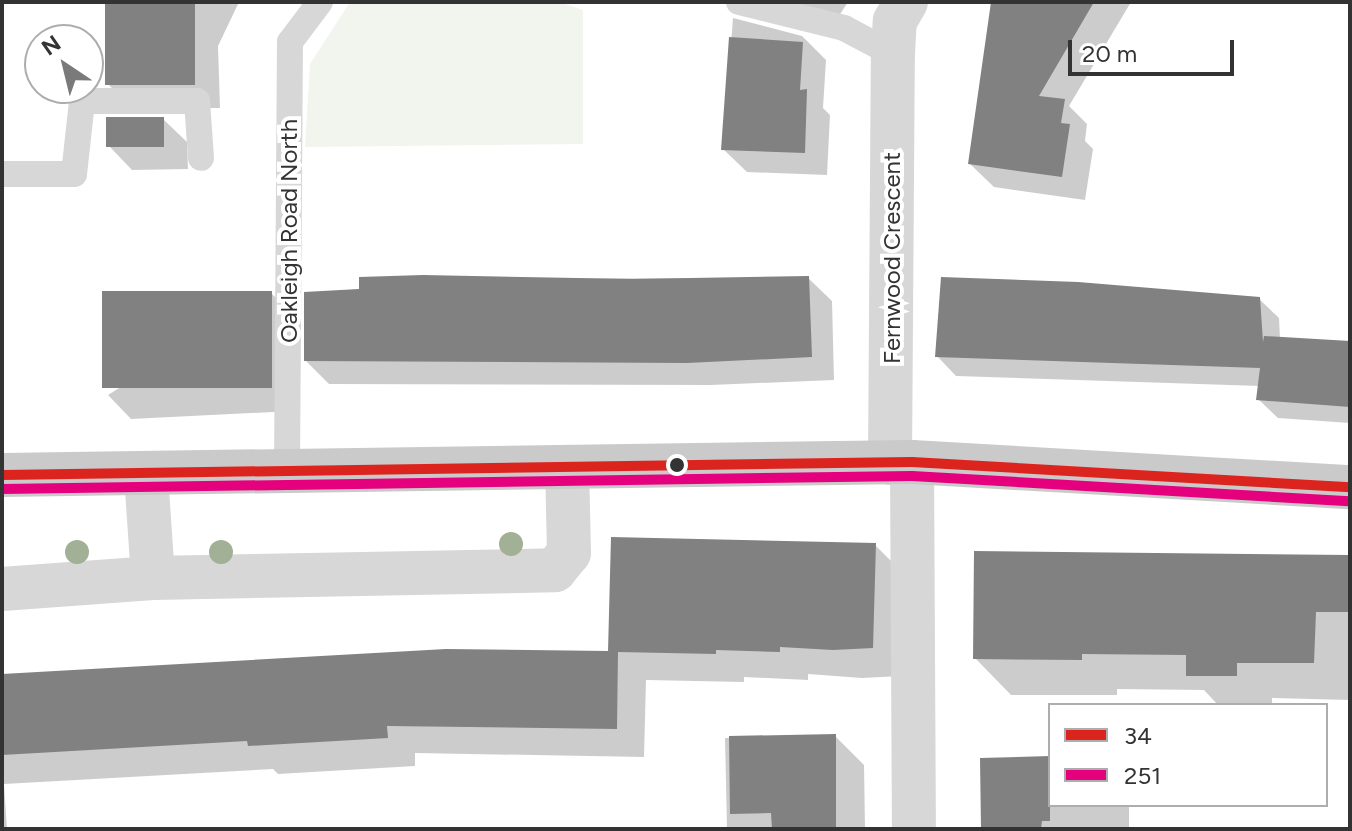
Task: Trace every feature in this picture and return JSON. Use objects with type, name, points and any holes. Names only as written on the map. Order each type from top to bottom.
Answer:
[{"type":"main road","points":[[2,475],[901,462],[1350,487]]},
{"type":"street","name":"Fernwood Crescent","points":[[906,2],[895,21],[893,54],[901,462],[914,829]]},
{"type":"street","points":[[2,589],[153,578],[555,570],[569,553],[567,468]]},
{"type":"street","points":[[146,475],[153,578]]},
{"type":"lane","name":"Oakleigh Road North","points":[[287,469],[290,42],[320,2]]},
{"type":"lane","points":[[739,2],[844,28],[893,54]]},
{"type":"lane","points":[[2,174],[74,174],[82,101],[197,101],[201,158]]},
{"type":"shaded area","points":[[350,2],[559,2],[583,10],[583,144],[305,147],[310,64]]},
{"type":"building","points":[[105,2],[195,2],[195,85],[105,85]]},
{"type":"building","points":[[991,2],[1094,2],[1039,96],[1065,99],[1061,123],[1070,124],[1062,177],[968,164]]},
{"type":"building","points":[[729,37],[803,42],[800,90],[807,89],[805,153],[721,150]]},
{"type":"building","points":[[106,117],[164,117],[164,147],[106,147]]},
{"type":"building","points":[[423,275],[632,279],[809,276],[812,357],[687,363],[304,361],[304,292],[359,289],[359,277]]},
{"type":"building","points":[[941,277],[1078,282],[1260,297],[1263,342],[1264,336],[1350,341],[1350,407],[1256,400],[1260,368],[935,357]]},
{"type":"building","points":[[102,291],[272,291],[272,388],[102,388]]},
{"type":"building","points":[[611,537],[876,543],[873,648],[833,650],[780,647],[780,652],[716,650],[716,654],[618,652],[617,729],[387,726],[388,738],[248,746],[247,741],[2,755],[2,674],[446,649],[608,651]]},
{"type":"building","points":[[974,551],[1350,555],[1350,612],[1316,612],[1314,663],[1237,663],[1237,676],[1186,676],[1186,655],[1082,654],[1082,660],[973,659]]},
{"type":"building","points":[[836,734],[836,829],[772,829],[771,813],[730,814],[729,736]]},
{"type":"building","points":[[1048,756],[1050,821],[1042,821],[1041,829],[981,829],[980,758]]},
{"type":"transit line","name":"34","points":[[2,475],[912,462],[1350,487]]},
{"type":"transit line","name":"251","points":[[2,489],[912,476],[1349,501]]}]
